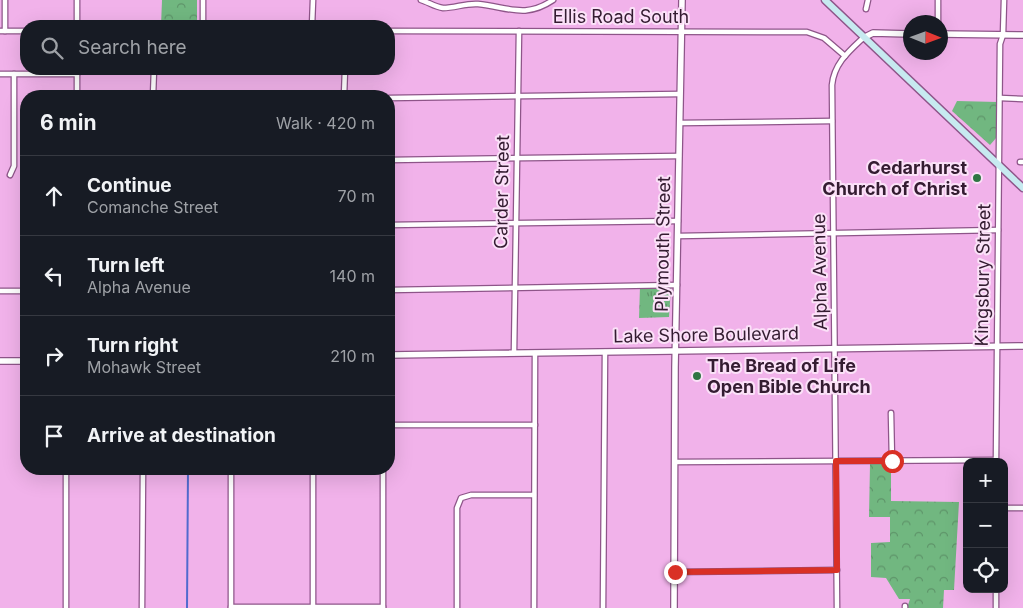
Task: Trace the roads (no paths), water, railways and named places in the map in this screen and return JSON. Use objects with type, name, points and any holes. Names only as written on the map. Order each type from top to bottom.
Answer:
[{"type":"main road","points":[[825,0],[1023,188]]},
{"type":"street","points":[[5,0],[2,31],[20,31]]},
{"type":"street","points":[[77,0],[77,20]]},
{"type":"street","points":[[203,0],[203,20]]},
{"type":"street","points":[[312,20],[313,0]]},
{"type":"street","points":[[421,0],[444,8],[470,2],[524,12],[534,10],[553,0]]},
{"type":"street","name":"Plymouth Street","points":[[674,608],[682,0]]},
{"type":"street","points":[[866,9],[868,0]]},
{"type":"street","points":[[938,0],[938,15]]},
{"type":"street","name":"Kingsbury Street","points":[[996,458],[1000,44],[1003,35],[1004,0]]},
{"type":"street","name":"Ellis Road South","points":[[395,31],[814,33],[824,38],[845,56]]},
{"type":"street","name":"Carder Street","points":[[514,353],[519,31]]},
{"type":"street","points":[[863,38],[873,33],[903,34]]},
{"type":"street","points":[[948,34],[1023,35]]},
{"type":"street","name":"Alpha Avenue","points":[[837,608],[832,79],[835,68],[863,38]]},
{"type":"street","points":[[0,74],[20,74]]},
{"type":"street","points":[[10,175],[14,166],[14,74]]},
{"type":"street","points":[[77,75],[77,90]]},
{"type":"street","points":[[153,90],[154,75]]},
{"type":"street","points":[[344,90],[345,75]]},
{"type":"street","points":[[395,98],[680,94]]},
{"type":"street","points":[[1000,98],[1023,99]]},
{"type":"street","points":[[680,123],[832,121]]},
{"type":"street","points":[[395,160],[679,156]]},
{"type":"street","points":[[395,225],[678,221]]},
{"type":"street","points":[[678,236],[998,230]]},
{"type":"street","points":[[395,290],[677,284]]},
{"type":"street","points":[[0,291],[20,291]]},
{"type":"street","name":"Lake Shore Boulevard","points":[[395,355],[1023,346]]},
{"type":"street","points":[[604,608],[605,352]]},
{"type":"street","points":[[534,608],[535,353]]},
{"type":"street","points":[[0,361],[20,361]]},
{"type":"street","points":[[892,413],[892,461]]},
{"type":"street","points":[[395,425],[535,425]]},
{"type":"street","points":[[675,462],[963,461]]},
{"type":"street","points":[[66,475],[66,608]]},
{"type":"street","points":[[142,608],[143,475]]},
{"type":"street","points":[[231,475],[231,608],[382,608],[383,475]]},
{"type":"street","points":[[313,475],[313,608]]},
{"type":"street","points":[[457,608],[457,508],[461,498],[471,495],[534,495]]},
{"type":"street","points":[[1008,508],[1023,508]]},
{"type":"street","points":[[675,572],[837,570]]},
{"type":"street","points":[[996,593],[996,608]]},
{"type":"waterway","points":[[187,608],[188,475]]},
{"type":"place","name":"Cedarhurst Church of Christ","points":[[977,178]]},
{"type":"place","name":"The Bread of Life Open Bible Church","points":[[697,376]]}]
